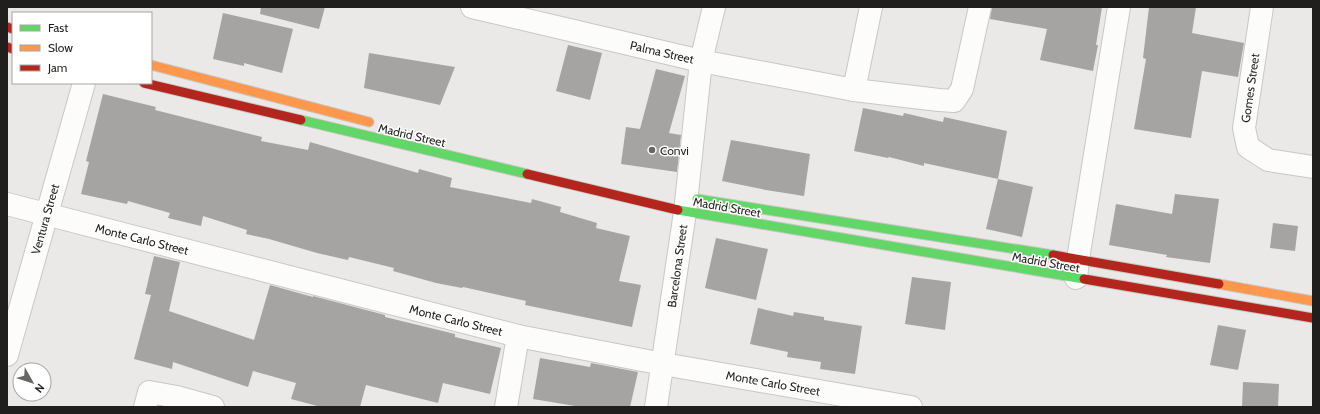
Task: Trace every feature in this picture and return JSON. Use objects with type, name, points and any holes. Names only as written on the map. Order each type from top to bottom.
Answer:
[{"type":"street","name":"Palma Street","points":[[472,7],[701,62],[854,90],[954,101],[962,90],[980,7]]},
{"type":"street","name":"Barcelona Street","points":[[656,407],[663,364],[701,62],[714,7]]},
{"type":"street","points":[[854,90],[871,7]]},
{"type":"street","points":[[1077,269],[1119,7]]},
{"type":"street","name":"Gomes Street","points":[[1262,7],[1244,128],[1248,147],[1268,160],[1313,167]]},
{"type":"street","name":"Madrid Street","points":[[152,65],[374,123]]},
{"type":"street","name":"Ventura Street","points":[[7,355],[84,84]]},
{"type":"street","name":"Madrid Street","points":[[149,84],[683,202],[1077,269],[1313,301]]},
{"type":"street","name":"Madrid Street","points":[[683,202],[1077,269],[1313,318]]},
{"type":"street","name":"Monte Carlo Street","points":[[7,204],[518,336],[663,364],[911,407]]},
{"type":"street","points":[[506,407],[518,336]]},
{"type":"street","points":[[145,407],[149,392],[177,397],[213,407]]},
{"type":"building","points":[[261,7],[325,7],[319,29],[260,14]]},
{"type":"building","points":[[992,7],[1102,7],[1096,45],[1098,45],[1093,71],[1040,60],[1047,29],[990,19]]},
{"type":"building","points":[[1149,7],[1196,7],[1192,33],[1244,43],[1238,77],[1202,71],[1191,138],[1134,129],[1146,59],[1143,58]]},
{"type":"building","points":[[223,13],[293,29],[282,73],[244,63],[244,66],[213,59]]},
{"type":"building","points":[[568,45],[602,53],[590,100],[556,91]]},
{"type":"building","points":[[369,53],[455,67],[440,105],[364,88]]},
{"type":"building","points":[[656,69],[685,76],[669,133],[681,135],[677,172],[621,164],[626,127],[640,129]]},
{"type":"building","points":[[103,94],[156,107],[155,110],[262,137],[261,141],[308,150],[310,142],[418,173],[419,169],[452,178],[450,187],[531,203],[532,199],[561,207],[560,212],[597,223],[596,228],[630,236],[619,281],[641,285],[632,327],[525,305],[526,301],[463,287],[436,283],[393,271],[394,268],[349,257],[348,260],[317,253],[246,234],[247,230],[203,216],[201,226],[168,218],[170,213],[128,201],[127,204],[81,194],[89,162],[86,161]]},
{"type":"building","points":[[863,108],[903,116],[904,113],[943,122],[944,117],[1007,131],[998,179],[924,163],[924,166],[889,157],[854,151]]},
{"type":"building","points":[[731,140],[810,154],[804,196],[722,181]]},
{"type":"building","points":[[998,179],[1033,187],[1022,237],[986,229]]},
{"type":"building","points":[[1175,194],[1219,199],[1210,263],[1166,257],[1167,255],[1109,245],[1116,204],[1172,214]]},
{"type":"building","points":[[1273,223],[1298,226],[1295,251],[1270,248]]},
{"type":"building","points":[[716,238],[768,249],[756,300],[705,288]]},
{"type":"building","points":[[154,256],[180,262],[169,311],[254,340],[270,285],[385,315],[385,317],[455,334],[455,337],[501,348],[490,394],[443,383],[438,403],[366,385],[360,407],[321,407],[291,399],[296,383],[253,371],[248,387],[173,362],[172,369],[134,359],[151,295],[145,294]]},
{"type":"building","points":[[912,277],[951,282],[945,330],[905,324]]},
{"type":"building","points":[[758,308],[793,316],[794,312],[824,317],[824,320],[862,326],[855,374],[820,369],[821,362],[787,357],[788,352],[750,344]]},
{"type":"building","points":[[1218,325],[1246,330],[1238,370],[1210,365]]},
{"type":"building","points":[[540,358],[590,367],[591,363],[638,372],[630,407],[581,407],[533,399]]},
{"type":"building","points":[[1243,382],[1279,384],[1278,407],[1242,407]]},
{"type":"traffic: fast","points":[[301,120],[527,174]]},
{"type":"traffic: fast","points":[[697,199],[1053,255]]},
{"type":"traffic: fast","points":[[678,210],[1084,279]]},
{"type":"traffic: slow","points":[[152,65],[369,122]]},
{"type":"traffic: slow","points":[[1219,284],[1313,301]]},
{"type":"traffic: jam","points":[[7,27],[12,29]]},
{"type":"traffic: jam","points":[[7,47],[12,49]]},
{"type":"traffic: jam","points":[[148,84],[301,120]]},
{"type":"traffic: jam","points":[[527,174],[678,210]]},
{"type":"traffic: jam","points":[[1053,255],[1219,284]]},
{"type":"traffic: jam","points":[[1084,279],[1313,318]]},
{"type":"place","name":"Convi","points":[[652,150]]}]
